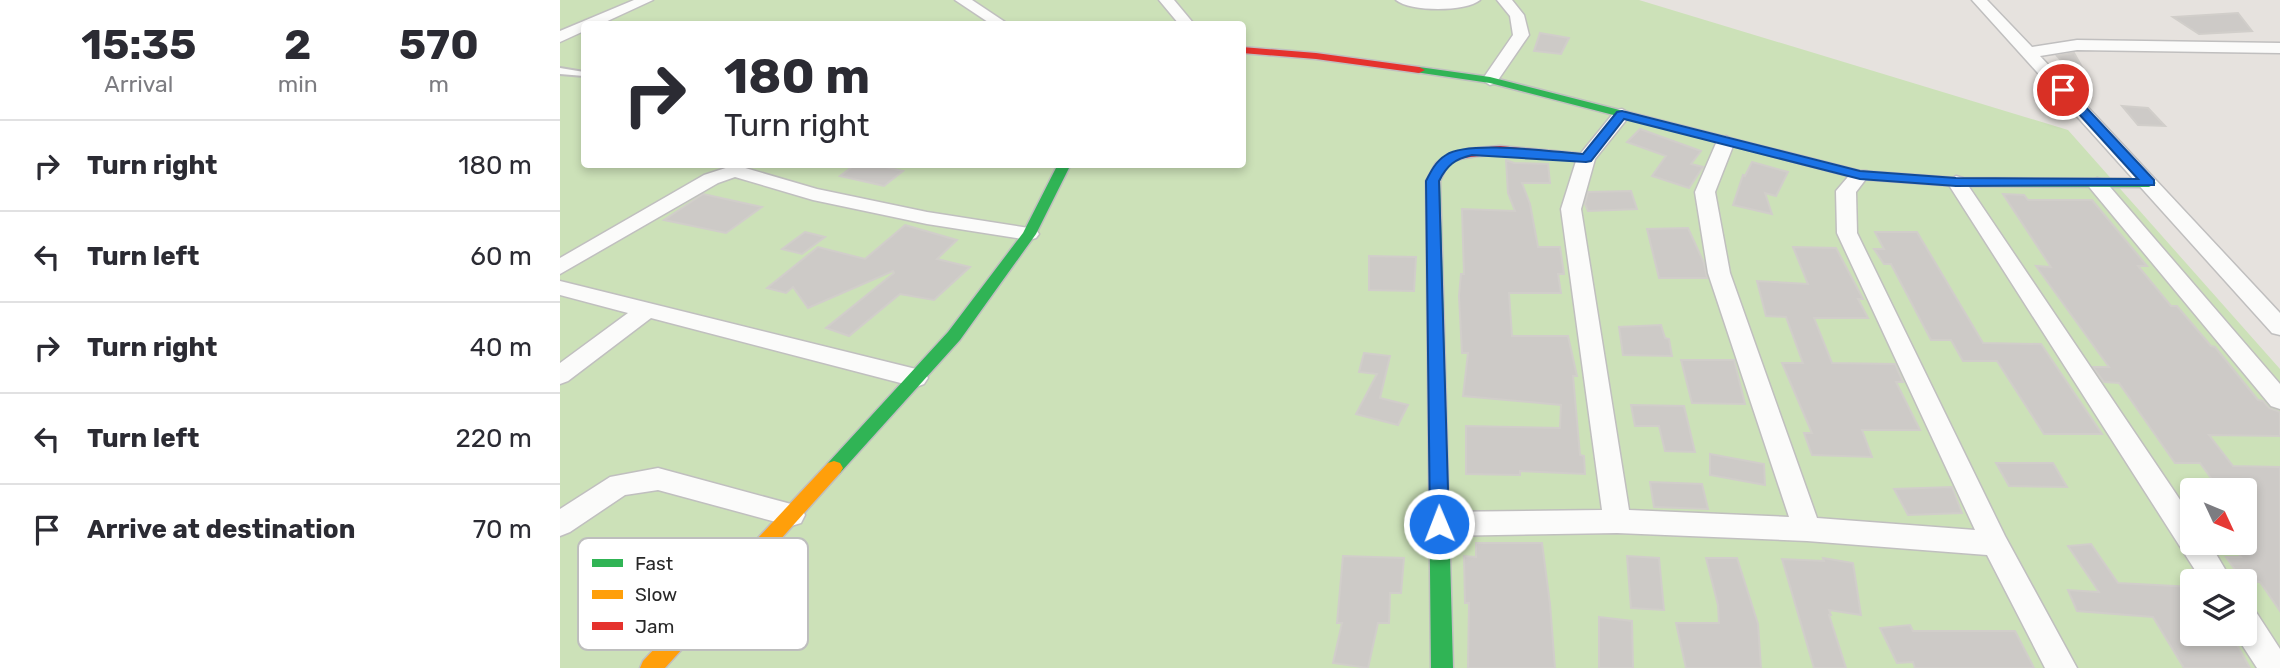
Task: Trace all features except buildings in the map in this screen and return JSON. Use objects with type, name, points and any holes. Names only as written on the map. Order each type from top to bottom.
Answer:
[{"type":"street","points":[[598,21],[646,0]]},
{"type":"street","points":[[961,0],[996,21]]},
{"type":"street","points":[[1166,0],[1184,21]]},
{"type":"street","points":[[1404,0],[1439,5],[1473,0]]},
{"type":"street","points":[[1490,80],[1521,35],[1517,15],[1504,0]]},
{"type":"street","points":[[1979,0],[2280,327]]},
{"type":"street","points":[[560,25],[581,27]]},
{"type":"street","points":[[560,37],[581,28]]},
{"type":"street","points":[[2032,56],[2037,50],[2077,45],[2280,48]]},
{"type":"street","points":[[1246,50],[1317,56],[1490,80],[1860,175],[1956,182],[2149,183]]},
{"type":"street","points":[[1617,521],[1571,209],[1586,158],[1622,114]]},
{"type":"street","points":[[1726,141],[1705,192],[1719,273],[1807,529]]},
{"type":"street","points":[[1442,668],[1433,181],[1439,168],[1451,157],[1472,151],[1586,158]]},
{"type":"street","points":[[771,538],[954,336],[1029,234],[1063,168]]},
{"type":"street","points":[[560,267],[711,178],[735,171],[813,194],[904,214],[1029,234]]},
{"type":"street","points":[[1860,175],[1846,191],[1847,233],[1994,544],[2061,668]]},
{"type":"street","points":[[1956,182],[2180,522]]},
{"type":"street","points":[[2097,184],[2280,400]]},
{"type":"street","points":[[560,288],[916,378]]},
{"type":"street","points":[[560,375],[647,310]]},
{"type":"street","points":[[560,524],[619,485],[658,479],[792,515]]},
{"type":"street","points":[[1439,524],[1617,521],[1807,529],[1994,544]]},
{"type":"street","points":[[2257,640],[2275,668]]},
{"type":"street","points":[[650,668],[667,650]]},
{"type":"lane","points":[[560,71],[581,74]]},
{"type":"green space","points":[[560,0],[1639,0],[2068,130],[2280,369],[2280,668],[560,668]]},
{"type":"traffic: fast","points":[[1419,70],[1490,80],[1860,175],[1956,182],[2149,183]]},
{"type":"traffic: fast","points":[[1442,668],[1433,181],[1441,166],[1451,157]]},
{"type":"traffic: fast","points":[[834,468],[954,336],[1029,234],[1063,168]]},
{"type":"traffic: slow","points":[[770,538],[834,468]]},
{"type":"traffic: slow","points":[[651,668],[667,650]]},
{"type":"traffic: jam","points":[[1246,50],[1316,56],[1419,70]]},
{"type":"traffic: jam","points":[[1451,157],[1483,150],[1500,150],[1586,158]]},
{"type":"route","points":[[1439,524],[1433,181],[1439,168],[1451,157],[1472,151],[1586,158],[1622,114],[1860,175],[1956,182],[2149,183],[2063,90]]}]
